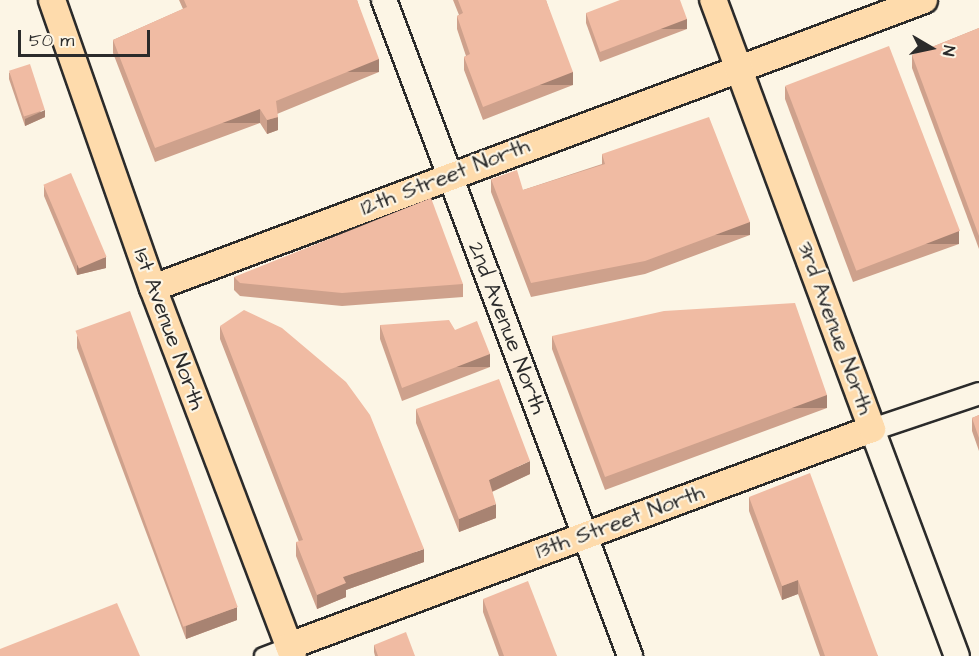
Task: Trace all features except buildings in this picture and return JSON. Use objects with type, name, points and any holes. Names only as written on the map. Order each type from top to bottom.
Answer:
[{"type":"main road","name":"1st Avenue North","points":[[52,0],[153,288],[291,651]]},
{"type":"main road","name":"2nd Avenue North","points":[[384,0],[630,656]]},
{"type":"main road","name":"3rd Avenue North","points":[[713,0],[957,656]]},
{"type":"main road","name":"12th Street North","points":[[153,288],[738,67],[924,0]]},
{"type":"main road","name":"13th Street North","points":[[291,651],[585,536],[872,429]]},
{"type":"street","name":"13th Street North","points":[[872,429],[979,393]]},
{"type":"street","name":"13th Street North","points":[[263,656],[291,651]]}]
